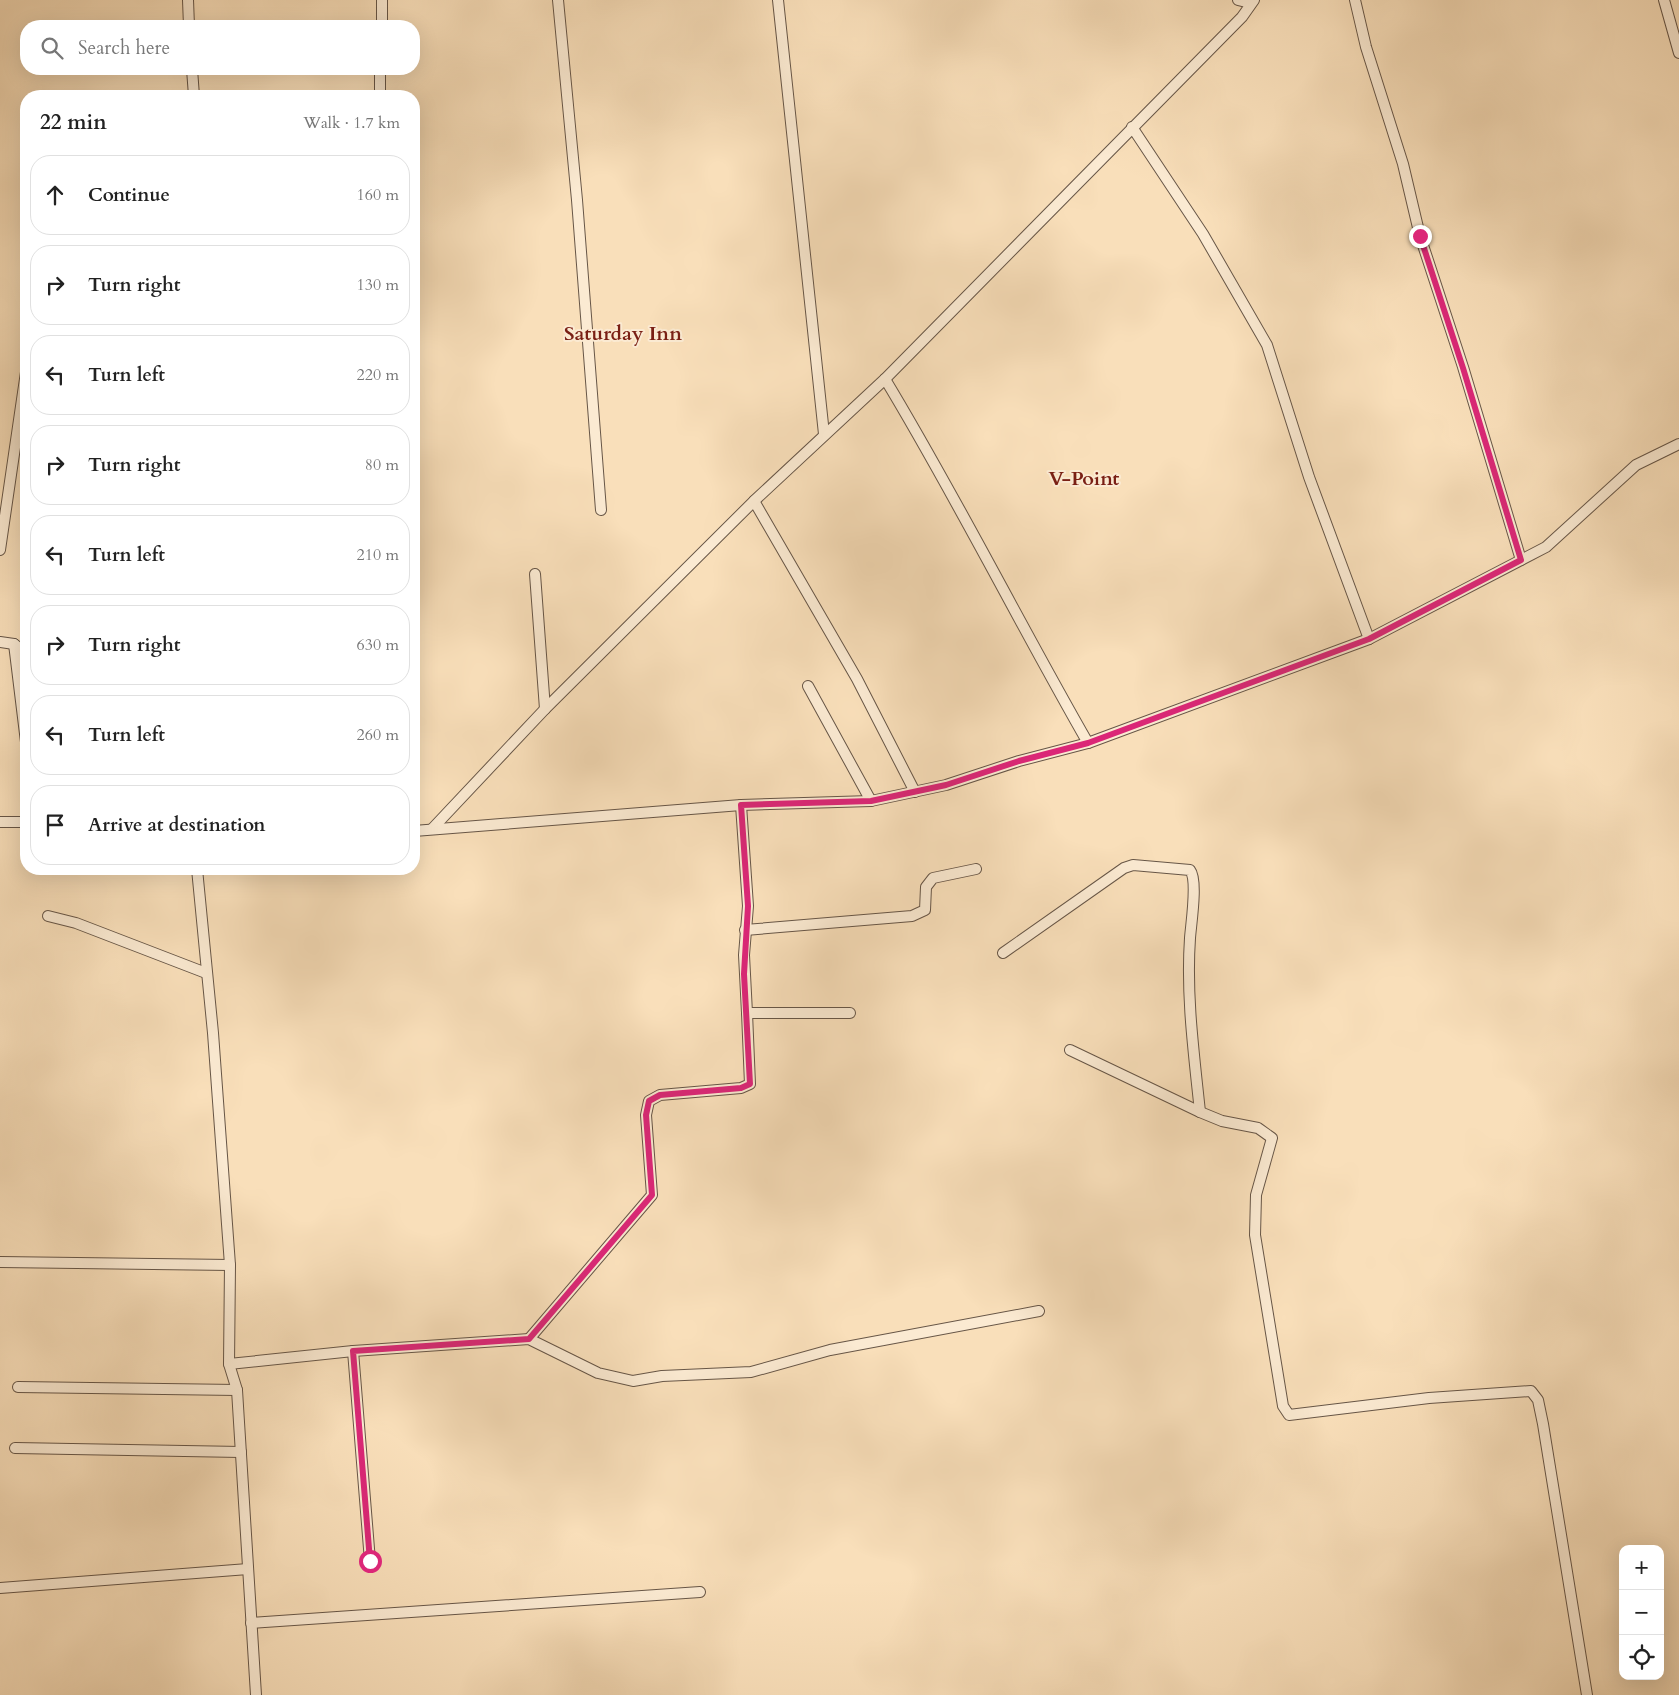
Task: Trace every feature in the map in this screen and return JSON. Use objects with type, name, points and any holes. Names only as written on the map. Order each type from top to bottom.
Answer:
[{"type":"street","points":[[188,0],[189,20]]},
{"type":"street","points":[[382,0],[382,20]]},
{"type":"street","points":[[558,0],[577,200],[601,510]]},
{"type":"street","points":[[778,0],[824,434]]},
{"type":"street","points":[[432,829],[545,709],[754,501],[885,379],[1242,17],[1252,2],[1238,0]]},
{"type":"street","points":[[1355,0],[1366,46],[1403,164],[1420,236],[1463,368],[1521,560]]},
{"type":"street","points":[[1664,0],[1679,53]]},
{"type":"street","points":[[192,75],[194,90]]},
{"type":"street","points":[[380,75],[380,90]]},
{"type":"street","points":[[1132,127],[1202,234],[1267,345],[1309,477],[1369,639]]},
{"type":"street","points":[[885,379],[932,457],[1000,586],[1088,743]]},
{"type":"street","points":[[0,550],[20,413]]},
{"type":"street","points":[[420,830],[741,805],[871,801],[946,785],[1019,761],[1088,743],[1369,639],[1546,547],[1636,465],[1679,444]]},
{"type":"street","points":[[754,501],[857,679],[916,792]]},
{"type":"street","points":[[535,574],[545,709]]},
{"type":"street","points":[[0,642],[14,644],[20,648]]},
{"type":"street","points":[[14,644],[20,693]]},
{"type":"street","points":[[808,686],[871,801]]},
{"type":"street","points":[[529,1339],[652,1195],[646,1115],[649,1101],[660,1095],[741,1088],[750,1084],[744,974],[745,930],[748,906],[741,805]]},
{"type":"street","points":[[0,822],[20,822]]},
{"type":"street","points":[[1003,952],[1124,868],[1133,865],[1190,870],[1194,881],[1190,941],[1191,1026],[1200,1112]]},
{"type":"street","points":[[745,930],[912,916],[925,910],[926,886],[933,878],[976,869]]},
{"type":"street","points":[[198,875],[230,1265],[229,1364],[237,1390],[256,1695]]},
{"type":"street","points":[[48,916],[76,923],[206,973]]},
{"type":"street","points":[[747,1013],[850,1013]]},
{"type":"street","points":[[1070,1050],[1105,1069],[1200,1112],[1222,1121],[1258,1128],[1272,1138],[1256,1195],[1255,1235],[1283,1406],[1289,1415],[1516,1390],[1530,1391],[1538,1400],[1587,1695]]},
{"type":"street","points":[[0,1262],[230,1265]]},
{"type":"street","points":[[229,1364],[353,1351],[529,1339],[598,1373],[633,1381],[662,1376],[751,1372],[830,1350],[1039,1311]]},
{"type":"street","points":[[353,1351],[370,1561]]},
{"type":"street","points":[[18,1387],[237,1390]]},
{"type":"street","points":[[15,1448],[241,1452]]},
{"type":"street","points":[[0,1588],[248,1569]]},
{"type":"street","points":[[251,1623],[529,1602],[700,1592]]},
{"type":"district","name":"Saturday Inn","points":[[623,333]]},
{"type":"district","name":"V-Point","points":[[1084,478]]},
{"type":"route","points":[[370,1561],[353,1351],[529,1339],[650,1199],[652,1195],[646,1115],[649,1101],[660,1095],[741,1088],[747,1087],[750,1084],[744,974],[745,930],[748,906],[741,805],[871,801],[946,785],[1019,761],[1088,743],[1209,700],[1369,639],[1521,560],[1463,368],[1420,236]]}]
